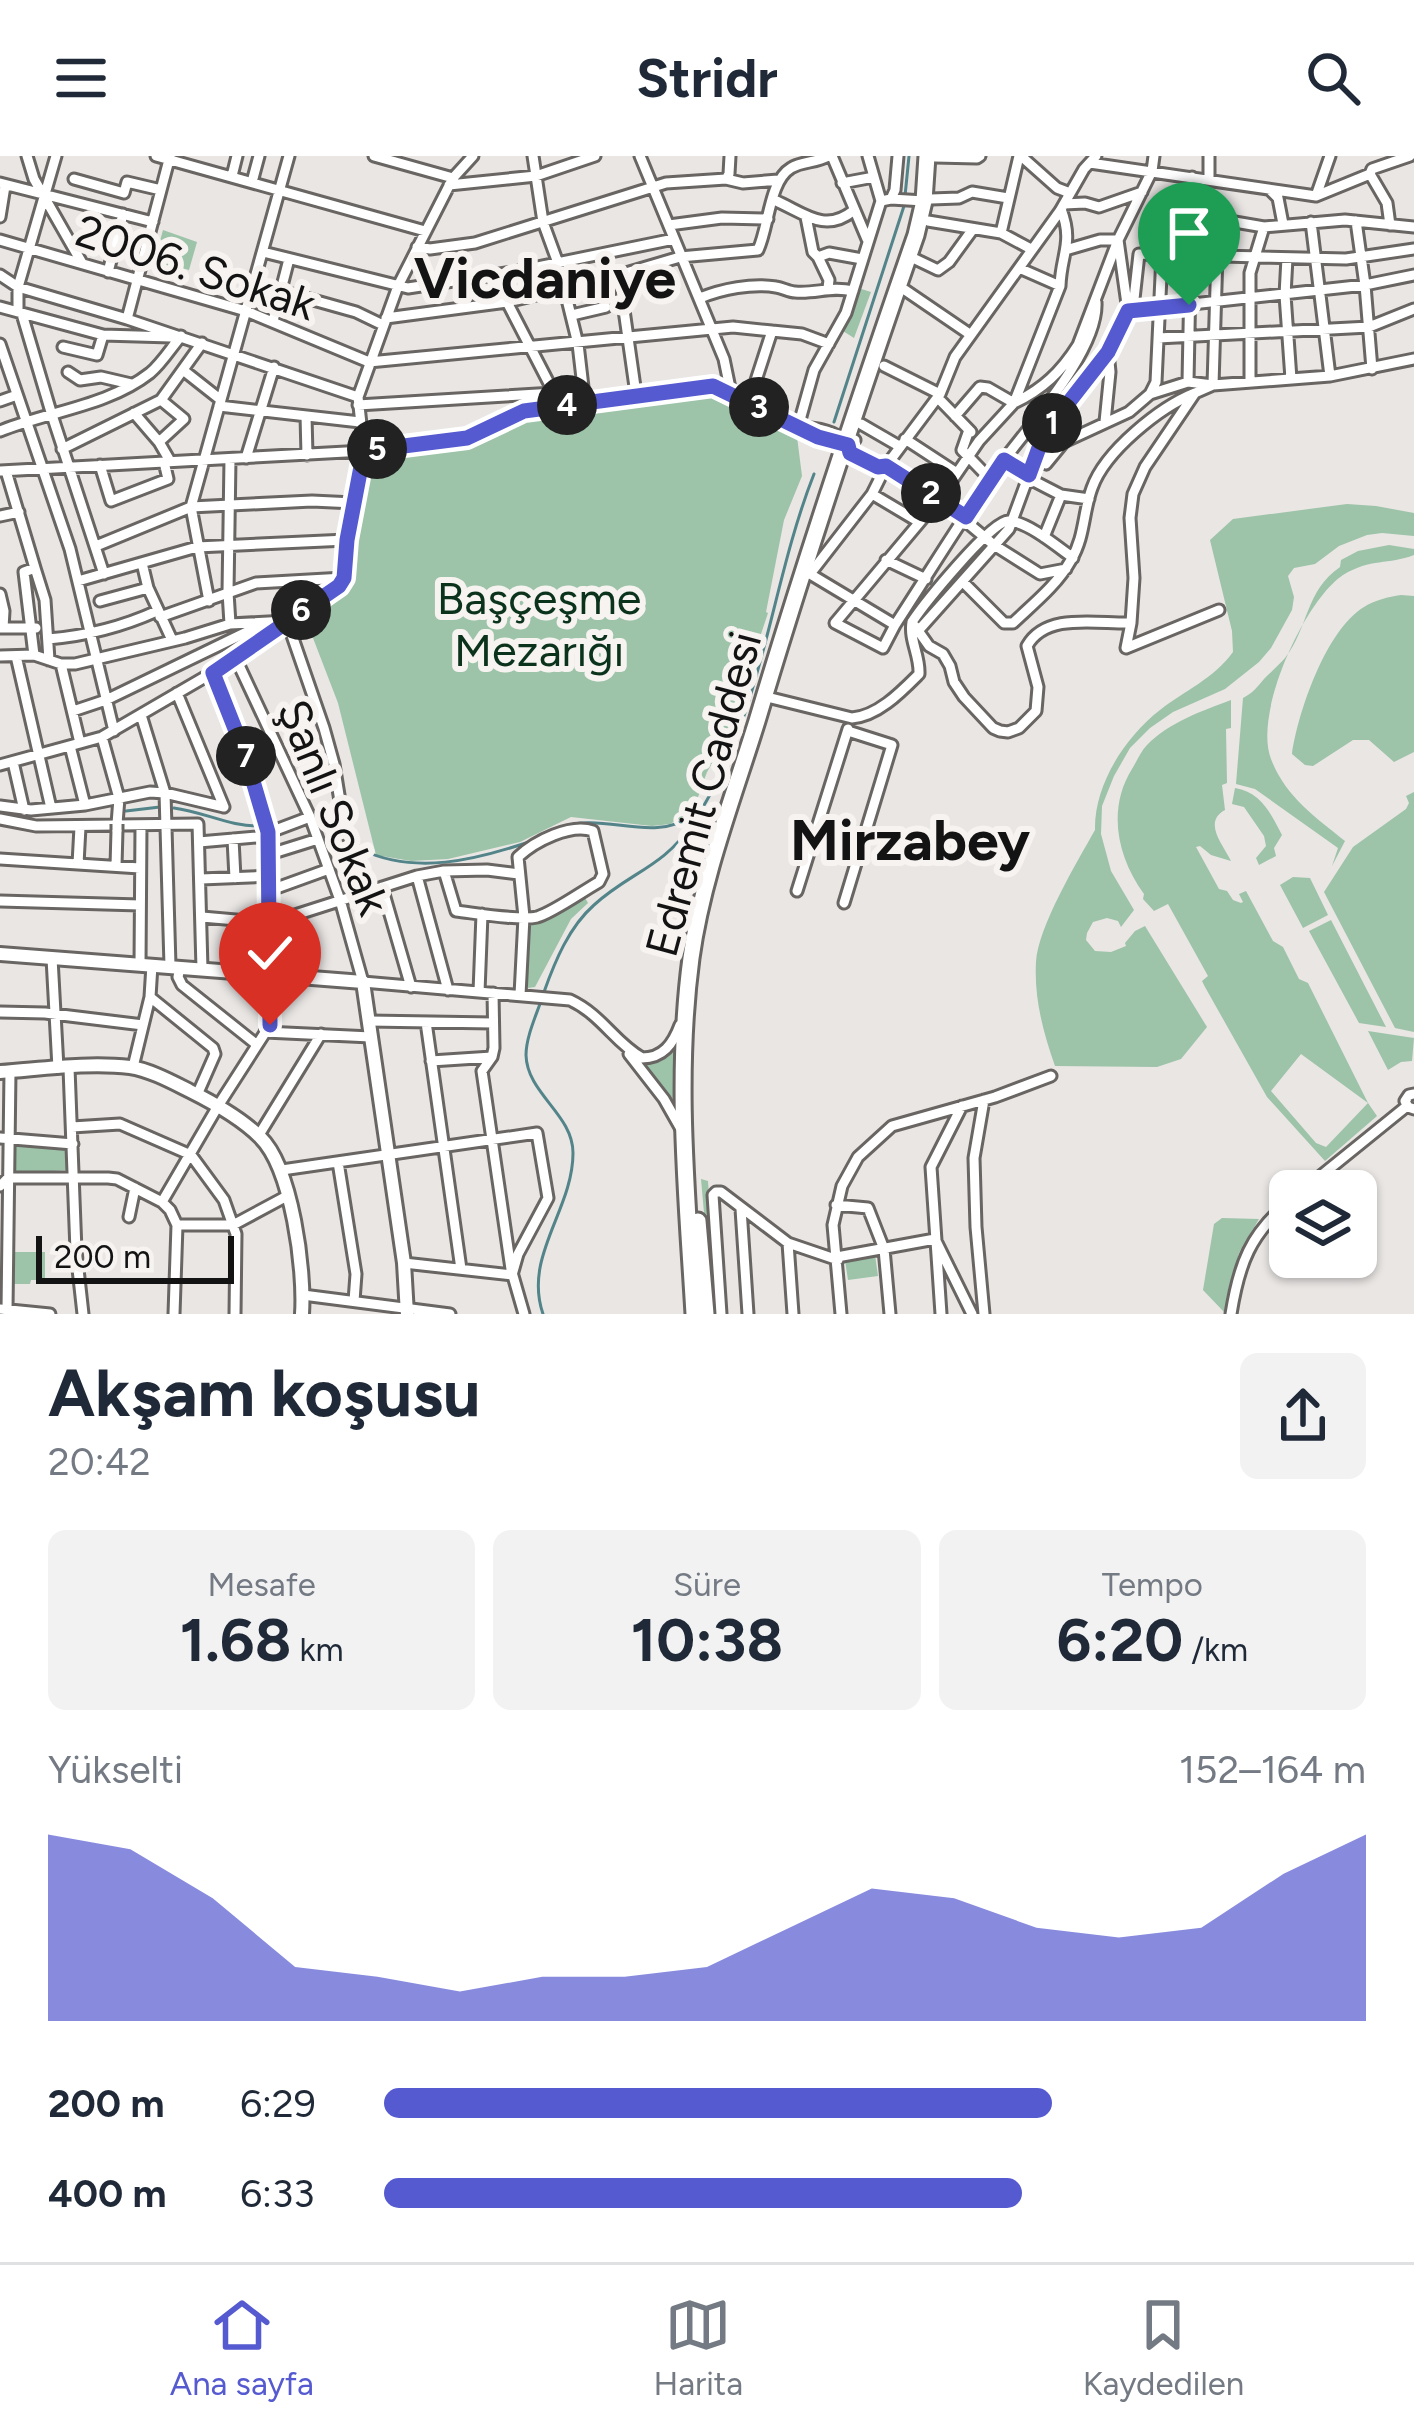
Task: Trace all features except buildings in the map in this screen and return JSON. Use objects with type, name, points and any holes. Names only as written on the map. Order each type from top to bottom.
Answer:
[{"type":"highway","points":[[842,440],[916,235],[932,156]]},
{"type":"highway","points":[[842,440],[905,290],[928,221],[924,200]]},
{"type":"highway","name":"Edremit Caddesi","points":[[706,1314],[691,1110],[698,969],[721,870],[810,574],[842,440]]},
{"type":"highway","name":"Edremit Caddesi","points":[[694,1314],[682,1132],[685,1008],[692,952],[708,881],[842,440]]},
{"type":"main road","points":[[0,954],[363,982],[407,1311]]},
{"type":"main road","points":[[5,1072],[133,1067],[218,1106],[259,1135],[282,1170],[296,1234],[302,1314]]},
{"type":"street","points":[[27,156],[34,179],[82,264]]},
{"type":"street","points":[[56,156],[18,287],[20,313],[104,574]]},
{"type":"street","points":[[157,156],[425,231]]},
{"type":"street","points":[[232,176],[237,156]]},
{"type":"street","points":[[252,182],[259,156]]},
{"type":"street","points":[[209,601],[191,507],[289,156]]},
{"type":"street","points":[[374,156],[451,182],[536,176],[592,156]]},
{"type":"street","points":[[5,764],[103,737],[236,659],[339,586],[364,451],[358,401],[369,362],[425,231],[451,182],[473,156]]},
{"type":"street","points":[[533,156],[543,222],[578,344],[582,403]]},
{"type":"street","points":[[641,156],[724,359],[731,393]]},
{"type":"street","points":[[726,179],[730,156]]},
{"type":"street","points":[[417,248],[475,243],[653,187],[778,179],[793,166],[830,156],[867,240]]},
{"type":"street","points":[[868,156],[874,177],[891,200]]},
{"type":"street","points":[[798,427],[814,370],[846,313],[867,240],[895,190],[898,156]]},
{"type":"street","points":[[932,156],[980,156]]},
{"type":"street","points":[[1001,233],[1020,156],[1057,188],[1070,193]]},
{"type":"street","points":[[1014,403],[1040,391],[1078,345],[1154,156]]},
{"type":"street","points":[[1209,156],[1209,179]]},
{"type":"street","points":[[1316,196],[1330,156]]},
{"type":"street","points":[[1371,156],[1371,172],[1387,203],[1390,224]]},
{"type":"street","points":[[128,319],[170,158]]},
{"type":"street","points":[[895,626],[810,574],[939,396],[955,358],[1091,158],[1151,172],[1316,196],[1410,158]]},
{"type":"street","points":[[842,183],[874,177]]},
{"type":"street","points":[[1189,382],[1192,177]]},
{"type":"street","points":[[74,179],[124,193],[128,182],[161,190]]},
{"type":"street","points":[[281,291],[385,321],[507,302],[680,257],[758,250],[778,179]]},
{"type":"street","points":[[93,207],[99,186]]},
{"type":"street","points":[[0,217],[2,187],[153,222]]},
{"type":"street","points":[[1269,189],[1278,198],[1283,224]]},
{"type":"street","points":[[891,200],[959,198],[972,191],[1008,198]]},
{"type":"street","points":[[1062,207],[1100,206],[1142,192]]},
{"type":"street","points":[[774,200],[820,223],[843,219],[854,211]]},
{"type":"street","points":[[1062,207],[1069,249],[1060,286],[1014,403],[835,623],[884,648],[990,479],[1082,351],[1096,319],[1096,302]]},
{"type":"street","points":[[108,272],[123,214]]},
{"type":"street","points":[[806,217],[813,252],[829,280],[828,288]]},
{"type":"street","points":[[669,226],[722,218],[768,219]]},
{"type":"street","points":[[1191,220],[1264,227],[1311,221],[1414,227]]},
{"type":"street","points":[[928,221],[1001,233],[1030,249]]},
{"type":"street","points":[[1214,385],[1218,221]]},
{"type":"street","points":[[1311,221],[1330,376]]},
{"type":"street","points":[[1357,221],[1372,369]]},
{"type":"street","points":[[1250,382],[1253,257],[1264,227]]},
{"type":"street","points":[[915,259],[938,270],[973,229]]},
{"type":"street","points":[[263,251],[408,288],[674,238]]},
{"type":"street","name":"2006. Sokak","points":[[0,240],[246,310],[369,362]]},
{"type":"street","points":[[1069,249],[1118,240]]},
{"type":"street","points":[[1118,240],[1131,311]]},
{"type":"street","points":[[915,626],[963,582],[1009,529],[1044,434],[1108,352],[1131,311],[1139,254],[1362,258],[1414,249]]},
{"type":"street","points":[[818,256],[829,253],[862,259]]},
{"type":"street","points":[[1035,459],[1046,464],[1064,442],[1129,412],[1150,394],[1156,382],[1162,255]]},
{"type":"street","points":[[1287,258],[1291,379]]},
{"type":"street","points":[[273,321],[289,259]]},
{"type":"street","points":[[1018,268],[1060,286]]},
{"type":"street","points":[[0,275],[18,287],[274,367],[358,401],[568,393],[582,403]]},
{"type":"street","points":[[619,275],[636,394]]},
{"type":"street","points":[[1131,311],[1365,285],[1414,275]]},
{"type":"street","points":[[700,298],[754,286],[796,292],[854,291]]},
{"type":"street","points":[[905,290],[971,334]]},
{"type":"street","points":[[507,302],[554,393]]},
{"type":"street","points":[[0,307],[103,335],[181,337],[152,371],[106,399],[0,431]]},
{"type":"street","points":[[572,315],[606,307]]},
{"type":"street","points":[[1158,338],[1369,327],[1414,309]]},
{"type":"street","points":[[369,362],[733,327],[802,334],[829,344]]},
{"type":"street","points":[[749,402],[772,331]]},
{"type":"street","points":[[63,346],[97,355],[103,335]]},
{"type":"street","points":[[62,448],[161,400],[202,343]]},
{"type":"street","points":[[0,344],[4,369],[70,549],[114,731]]},
{"type":"street","points":[[1105,422],[1108,352]]},
{"type":"street","points":[[1150,394],[1189,382],[1214,385],[1330,376],[1414,359]]},
{"type":"street","points":[[884,366],[939,396],[979,441]]},
{"type":"street","points":[[246,458],[274,367]]},
{"type":"street","points":[[183,370],[220,403],[360,422]]},
{"type":"street","points":[[68,372],[80,380],[100,377],[131,384]]},
{"type":"street","points":[[963,582],[1004,623],[1013,623],[1073,557],[1103,467],[1156,415],[1214,385]]},
{"type":"street","points":[[85,805],[73,711],[48,635],[45,600],[3,471],[364,451],[467,438],[524,411],[713,386],[798,427],[842,440],[902,442],[957,473]]},
{"type":"street","points":[[955,416],[980,387],[1014,403]]},
{"type":"street","points":[[1195,393],[1145,467],[1133,494],[1134,578],[1126,648],[1219,610]]},
{"type":"street","points":[[0,401],[17,394]]},
{"type":"street","points":[[159,442],[184,419],[161,400]]},
{"type":"street","points":[[100,465],[111,501],[169,478],[159,442],[134,413]]},
{"type":"street","points":[[306,416],[307,455]]},
{"type":"street","points":[[969,430],[962,449],[990,479]]},
{"type":"street","points":[[842,440],[878,467],[886,466],[940,498],[994,545],[1040,574],[1066,569]]},
{"type":"street","points":[[230,458],[230,624]]},
{"type":"street","points":[[1004,460],[1061,495],[1089,499]]},
{"type":"street","points":[[872,494],[919,522]]},
{"type":"street","points":[[1044,537],[1061,495]]},
{"type":"street","points":[[0,500],[14,497]]},
{"type":"street","points":[[96,546],[191,507],[354,503]]},
{"type":"street","points":[[0,517],[19,512]]},
{"type":"street","points":[[771,698],[852,718],[878,710],[919,674],[910,634],[915,626],[984,537],[1002,521],[1044,537],[1073,557]]},
{"type":"street","points":[[78,580],[197,547],[347,540]]},
{"type":"street","points":[[886,560],[926,579]]},
{"type":"street","points":[[142,563],[172,640]]},
{"type":"street","points":[[34,655],[24,572],[35,568]]},
{"type":"street","points":[[0,594],[2,628],[32,626],[48,635],[90,632],[209,601],[256,583],[344,578]]},
{"type":"street","points":[[100,601],[148,588]]},
{"type":"street","points":[[0,656],[34,655],[55,662],[96,658],[230,624],[287,621]]},
{"type":"street","points":[[287,621],[324,728],[344,826],[370,891]]},
{"type":"street","points":[[73,711],[106,700],[268,622]]},
{"type":"street","points":[[915,626],[929,646],[943,654],[964,697],[993,728],[1008,732],[1036,711],[1039,687],[1027,646],[1037,632],[1052,624],[1131,623]]},
{"type":"street","points":[[16,656],[51,808]]},
{"type":"street","name":"Şanlı Sokak","points":[[236,659],[310,817],[363,982]]},
{"type":"street","points":[[163,1202],[270,1025],[268,832],[245,754],[213,673]]},
{"type":"street","points":[[0,806],[24,810],[85,805],[150,792],[224,807],[177,694]]},
{"type":"street","points":[[141,715],[165,793],[178,977],[256,1044]]},
{"type":"street","points":[[797,891],[852,718]]},
{"type":"street","points":[[844,903],[892,745],[848,731]]},
{"type":"street","points":[[103,737],[119,798],[116,866]]},
{"type":"street","points":[[0,752],[24,810]]},
{"type":"street","points":[[199,842],[257,837],[310,817]]},
{"type":"street","points":[[0,819],[36,826],[198,824],[202,969]]},
{"type":"street","points":[[133,1067],[150,997],[140,905],[141,826]]},
{"type":"street","points":[[78,864],[80,827]]},
{"type":"street","points":[[444,871],[456,911],[482,914],[524,917],[536,917],[599,883],[603,874],[593,831],[581,827],[567,831],[518,857],[524,917],[520,995]]},
{"type":"street","points":[[233,839],[235,878]]},
{"type":"street","points":[[270,854],[318,839]]},
{"type":"street","points":[[0,859],[140,868]]},
{"type":"street","points":[[271,890],[329,869]]},
{"type":"street","points":[[202,917],[270,923],[417,876],[487,870],[519,874]]},
{"type":"street","points":[[201,880],[271,876]]},
{"type":"street","points":[[417,876],[448,990]]},
{"type":"street","points":[[382,887],[411,986]]},
{"type":"street","points":[[0,901],[140,905]]},
{"type":"street","points":[[479,992],[482,914]]},
{"type":"street","points":[[52,958],[73,1144],[83,1314]]},
{"type":"street","points":[[363,982],[558,998],[589,1010],[636,1056],[656,1057],[672,1043],[685,1008]]},
{"type":"street","points":[[493,993],[492,1057],[482,1071],[512,1275],[524,1314]]},
{"type":"street","points":[[150,997],[213,1048],[215,1054],[197,1095]]},
{"type":"street","points":[[0,1012],[143,1024]]},
{"type":"street","points":[[369,1021],[493,1023]]},
{"type":"street","points":[[426,1022],[461,1269]]},
{"type":"street","points":[[611,1031],[664,1099],[682,1132]]},
{"type":"street","points":[[265,1032],[371,1037]]},
{"type":"street","points":[[259,1135],[321,1034]]},
{"type":"street","points":[[431,1061],[492,1057]]},
{"type":"street","points":[[5,1072],[3,1309],[50,1314]]},
{"type":"street","points":[[841,1314],[833,1225],[842,1186],[858,1157],[892,1126],[1051,1076]]},
{"type":"street","points":[[1329,1170],[1410,1107],[1406,1099],[1414,1093]]},
{"type":"street","points":[[984,1100],[974,1158],[984,1314]]},
{"type":"street","points":[[941,1314],[931,1167],[962,1105]]},
{"type":"street","points":[[71,1126],[120,1124],[191,1155],[224,1200],[236,1234],[235,1314]]},
{"type":"street","points":[[282,1170],[537,1133],[548,1198],[512,1275]]},
{"type":"street","points":[[4,1138],[73,1144]]},
{"type":"street","points":[[338,1162],[356,1274],[354,1300]]},
{"type":"street","points":[[4,1182],[117,1179],[163,1202],[177,1225],[174,1314]]},
{"type":"street","points":[[129,1217],[135,1188]]},
{"type":"street","points":[[721,1314],[715,1193],[721,1192],[788,1244],[837,1259],[935,1239]]},
{"type":"street","points":[[177,1225],[233,1225],[287,1196]]},
{"type":"street","points":[[836,1205],[868,1208],[884,1249],[890,1314]]},
{"type":"street","points":[[741,1210],[748,1314]]},
{"type":"street","points":[[1231,1314],[1245,1254],[1269,1220]]},
{"type":"street","points":[[935,1239],[973,1314]]},
{"type":"street","points":[[788,1244],[793,1314]]},
{"type":"street","points":[[404,1262],[512,1275]]},
{"type":"street","points":[[303,1295],[450,1314]]},
{"type":"green space","points":[[163,230],[197,242],[189,270],[174,266],[171,276],[152,270]]},
{"type":"green space","points":[[858,288],[871,292],[854,338],[843,331]]},
{"type":"green space","name":"Başçeşme Mezarığı","points":[[710,391],[796,429],[802,476],[784,520],[768,613],[725,742],[707,772],[693,811],[670,824],[652,826],[571,817],[520,842],[448,859],[411,861],[376,855],[338,703],[303,612],[342,590],[348,579],[350,540],[368,453],[463,444],[533,413]]},
{"type":"green space","points":[[1347,504],[1414,513],[1414,536],[1367,535],[1339,546],[1315,564],[1294,568],[1288,576],[1292,610],[1271,648],[1225,689],[1150,728],[1130,748],[1102,806],[1101,834],[1111,871],[1134,910],[1121,927],[1107,918],[1093,922],[1086,940],[1095,951],[1111,952],[1126,946],[1135,931],[1145,926],[1207,1027],[1181,1059],[1157,1067],[1055,1066],[1038,1002],[1038,948],[1095,830],[1106,779],[1147,721],[1208,677],[1233,652],[1210,540],[1233,519]]},
{"type":"green space","points":[[1389,545],[1414,549],[1414,555],[1343,575],[1301,627],[1320,587],[1341,560]]},
{"type":"green space","points":[[1401,595],[1414,596],[1414,752],[1394,762],[1369,740],[1353,740],[1313,766],[1305,765],[1292,754],[1295,737],[1326,653],[1350,618],[1364,607]]},
{"type":"green space","points":[[1290,650],[1269,715],[1267,739],[1277,772],[1293,795],[1345,841],[1332,866],[1338,848],[1255,789],[1236,784],[1243,698]]},
{"type":"green space","points":[[1231,700],[1227,783],[1222,785],[1225,810],[1215,827],[1231,861],[1196,847],[1219,889],[1241,903],[1239,894],[1246,891],[1273,941],[1283,947],[1299,979],[1308,983],[1377,1116],[1325,1161],[1267,1097],[1205,987],[1202,981],[1208,976],[1168,904],[1154,911],[1143,899],[1118,833],[1124,784],[1143,750],[1176,724]],"holes":[[[1301,1054],[1368,1103],[1326,1147],[1316,1143],[1271,1091]]]},
{"type":"green space","points":[[1235,788],[1258,799],[1282,835],[1274,848],[1276,856],[1259,865],[1256,858],[1266,846],[1264,836],[1244,807],[1232,804]]},
{"type":"green space","points":[[1414,792],[1414,1032],[1395,1028],[1324,892],[1353,847],[1406,809],[1406,796]]},
{"type":"green space","points":[[1293,877],[1310,878],[1328,915],[1303,928],[1280,885]]},
{"type":"green space","points":[[583,894],[588,903],[571,919],[535,987],[528,988],[529,926]]},
{"type":"green space","points":[[1331,920],[1386,1027],[1359,1023],[1309,931]]},
{"type":"green space","points":[[1368,1031],[1414,1038],[1412,1061],[1388,1070]]},
{"type":"green space","points":[[677,1041],[676,1106],[638,1061],[656,1062]]},
{"type":"green space","points":[[14,1143],[67,1149],[67,1170],[14,1174]]},
{"type":"green space","points":[[701,1179],[708,1181],[717,1314],[713,1314]]},
{"type":"green space","points":[[1222,1218],[1259,1219],[1239,1253],[1224,1312],[1203,1290],[1214,1224]]},
{"type":"green space","points":[[13,1252],[45,1252],[45,1280],[12,1284]]},
{"type":"green space","points":[[875,1255],[878,1276],[848,1280],[845,1260]]},
{"type":"waterway","points":[[834,422],[904,206],[909,156]]},
{"type":"waterway","points":[[544,992],[564,945],[585,914],[670,850],[693,823],[716,783],[750,696],[814,474]]},
{"type":"waterway","points":[[126,811],[160,807]]},
{"type":"waterway","points":[[174,808],[261,826]]},
{"type":"waterway","points":[[554,830],[590,823],[660,827],[695,815]]},
{"type":"waterway","points":[[362,850],[403,862],[446,862],[529,842]]},
{"type":"waterway","points":[[541,1001],[528,1042],[528,1069],[566,1127],[573,1153],[566,1194],[539,1272],[543,1314]]},
{"type":"district","name":"Vicdaniye","points":[[545,278]]},
{"type":"district","name":"Mirzabey","points":[[910,840]]},
{"type":"route","points":[[270,1025],[271,876],[265,813],[213,673],[339,586],[364,451],[467,438],[524,411],[713,386],[818,437],[848,445],[850,453],[878,467],[886,466],[966,517],[1004,460],[1029,475],[1044,434],[1108,352],[1128,311],[1189,305]]}]
